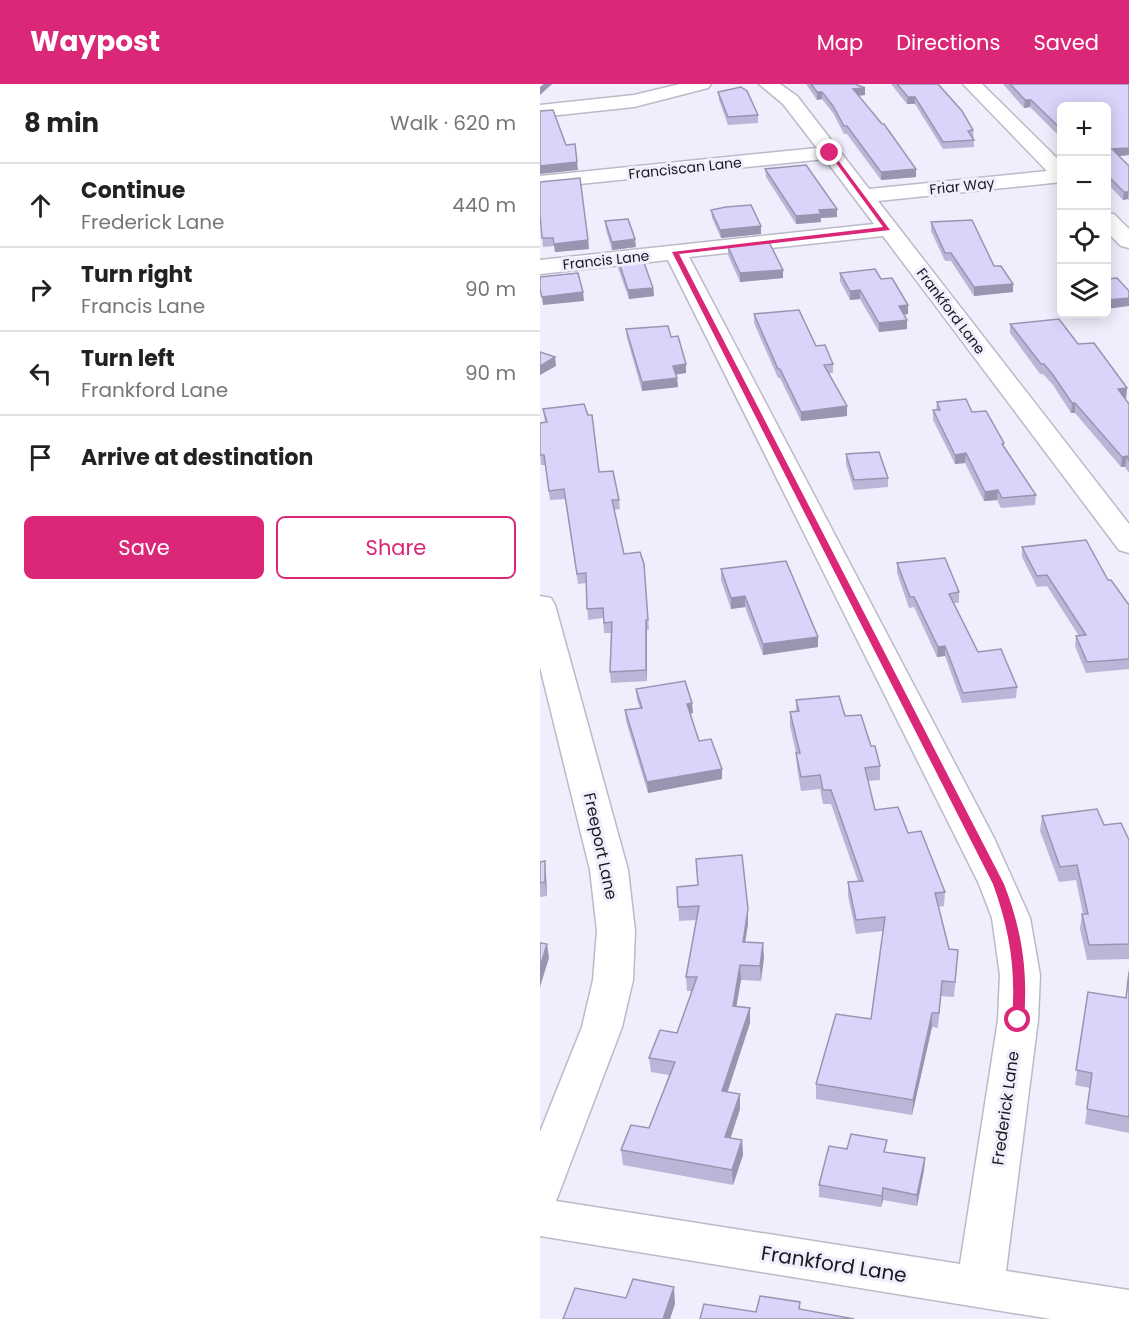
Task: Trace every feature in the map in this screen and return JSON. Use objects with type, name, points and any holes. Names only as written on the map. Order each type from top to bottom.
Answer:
[{"type":"street","points":[[540,111],[634,101],[702,84]]},
{"type":"street","name":"Frankford Lane","points":[[768,84],[790,100],[1129,544]]},
{"type":"street","points":[[972,84],[1057,170]]},
{"type":"street","name":"Franciscan Lane","points":[[540,182],[830,153]]},
{"type":"street","name":"Friar Way","points":[[863,196],[1057,176]]},
{"type":"street","points":[[1111,223],[1129,241]]},
{"type":"street","name":"Francis Lane","points":[[540,267],[887,229]]},
{"type":"street","name":"Frederick Lane","points":[[675,252],[976,838],[1011,918],[1018,951],[1020,994],[980,1287]]},
{"type":"street","name":"Freeport Lane","points":[[540,605],[609,870],[616,931],[613,980],[602,1027],[540,1188]]},
{"type":"street","name":"Frankford Lane","points":[[540,1217],[1129,1311]]},
{"type":"building","points":[[811,84],[855,84],[865,88],[853,89],[884,124],[916,169],[881,172],[847,126],[844,126],[822,92],[817,92]]},
{"type":"building","points":[[897,84],[938,84],[962,111],[973,130],[968,131],[974,140],[943,142],[915,97],[908,97]]},
{"type":"building","points":[[1010,84],[1129,84],[1129,148],[1112,149],[1129,166],[1129,192],[1124,192],[1111,179],[1111,102],[1057,102],[1057,125],[1031,100],[1025,100]]},
{"type":"building","points":[[741,87],[747,91],[758,115],[728,117],[718,92]]},
{"type":"building","points":[[553,110],[566,145],[575,144],[577,162],[540,166],[540,111]]},
{"type":"building","points":[[806,165],[837,209],[819,210],[821,214],[796,216],[765,169]]},
{"type":"building","points":[[580,178],[588,240],[554,244],[553,238],[542,238],[540,182]]},
{"type":"building","points":[[751,205],[761,226],[720,230],[711,210],[726,207]]},
{"type":"building","points":[[628,219],[635,239],[612,242],[605,221]]},
{"type":"building","points":[[972,220],[994,266],[1001,266],[1013,284],[974,287],[951,253],[945,253],[931,222]]},
{"type":"building","points":[[769,242],[783,270],[740,273],[728,247]]},
{"type":"building","points":[[642,257],[653,288],[628,290],[618,259]]},
{"type":"building","points":[[875,269],[881,279],[892,278],[908,305],[899,306],[907,320],[879,323],[860,290],[850,291],[840,273]]},
{"type":"building","points":[[578,273],[583,292],[542,297],[540,277]]},
{"type":"building","points":[[1117,278],[1129,291],[1129,298],[1111,300],[1111,279]]},
{"type":"building","points":[[799,310],[816,346],[825,345],[833,364],[824,365],[847,406],[801,412],[778,369],[754,314]]},
{"type":"building","points":[[1059,319],[1078,344],[1094,343],[1127,388],[1118,389],[1129,404],[1129,461],[1127,456],[1122,457],[1075,403],[1072,403],[1053,375],[1044,364],[1041,364],[1010,324]]},
{"type":"building","points":[[668,326],[671,337],[678,336],[686,364],[673,366],[677,378],[642,382],[626,329]]},
{"type":"building","points":[[540,352],[555,357],[540,366]]},
{"type":"building","points":[[966,399],[972,412],[986,411],[1004,443],[1002,444],[1036,495],[1002,498],[998,490],[985,492],[966,453],[955,455],[933,410],[940,410],[937,402]]},
{"type":"building","points":[[584,404],[588,415],[592,415],[599,472],[613,471],[619,500],[612,500],[624,554],[640,552],[644,564],[648,620],[646,620],[646,670],[610,672],[612,622],[604,623],[603,608],[587,609],[586,573],[577,574],[564,489],[549,491],[544,455],[540,455],[540,423],[547,422],[543,409]]},
{"type":"building","points":[[879,452],[888,478],[854,480],[846,454]]},
{"type":"building","points":[[1086,540],[1108,580],[1111,580],[1129,605],[1129,659],[1087,662],[1076,636],[1086,635],[1047,575],[1037,576],[1022,547]]},
{"type":"building","points":[[945,558],[959,592],[949,594],[978,652],[1001,649],[1017,687],[963,693],[945,646],[938,647],[914,597],[910,597],[897,563]]},
{"type":"building","points":[[786,561],[818,637],[763,644],[745,596],[731,598],[721,569]]},
{"type":"building","points":[[685,681],[692,703],[687,704],[699,741],[711,739],[722,769],[647,782],[625,710],[642,708],[636,689]]},
{"type":"building","points":[[839,696],[845,716],[861,715],[871,746],[875,746],[880,766],[865,768],[875,810],[898,807],[908,833],[921,831],[945,892],[935,893],[949,949],[958,950],[955,982],[942,981],[939,1013],[932,1013],[913,1100],[816,1084],[836,1014],[871,1019],[885,917],[856,920],[848,882],[863,881],[831,790],[823,790],[820,775],[801,777],[796,753],[800,753],[790,712],[799,711],[796,700]]},
{"type":"building","points":[[1097,809],[1104,825],[1121,823],[1129,840],[1129,944],[1089,945],[1082,914],[1088,914],[1077,865],[1060,867],[1042,816]]},
{"type":"building","points":[[742,855],[748,909],[743,942],[763,943],[760,966],[740,965],[733,1006],[750,1008],[722,1091],[740,1094],[725,1137],[742,1140],[732,1170],[621,1150],[631,1125],[649,1128],[675,1062],[649,1058],[660,1030],[677,1033],[697,977],[686,977],[699,906],[678,907],[677,887],[698,885],[696,859]]},
{"type":"building","points":[[545,861],[545,882],[540,883],[540,862]]},
{"type":"building","points":[[540,943],[547,944],[540,967]]},
{"type":"building","points":[[1129,972],[1129,1117],[1087,1109],[1092,1073],[1076,1070],[1088,992],[1126,998]]},
{"type":"building","points":[[851,1134],[887,1140],[884,1152],[925,1158],[917,1195],[883,1188],[882,1196],[819,1185],[829,1146],[847,1149]]},
{"type":"building","points":[[633,1279],[674,1287],[663,1319],[563,1319],[575,1288],[626,1298]]},
{"type":"building","points":[[760,1296],[800,1302],[799,1309],[854,1319],[700,1319],[704,1304],[756,1312]]},
{"type":"route","points":[[830,153],[887,229],[675,252],[976,838],[1005,899],[1018,951],[1020,994],[1018,1020]]}]
